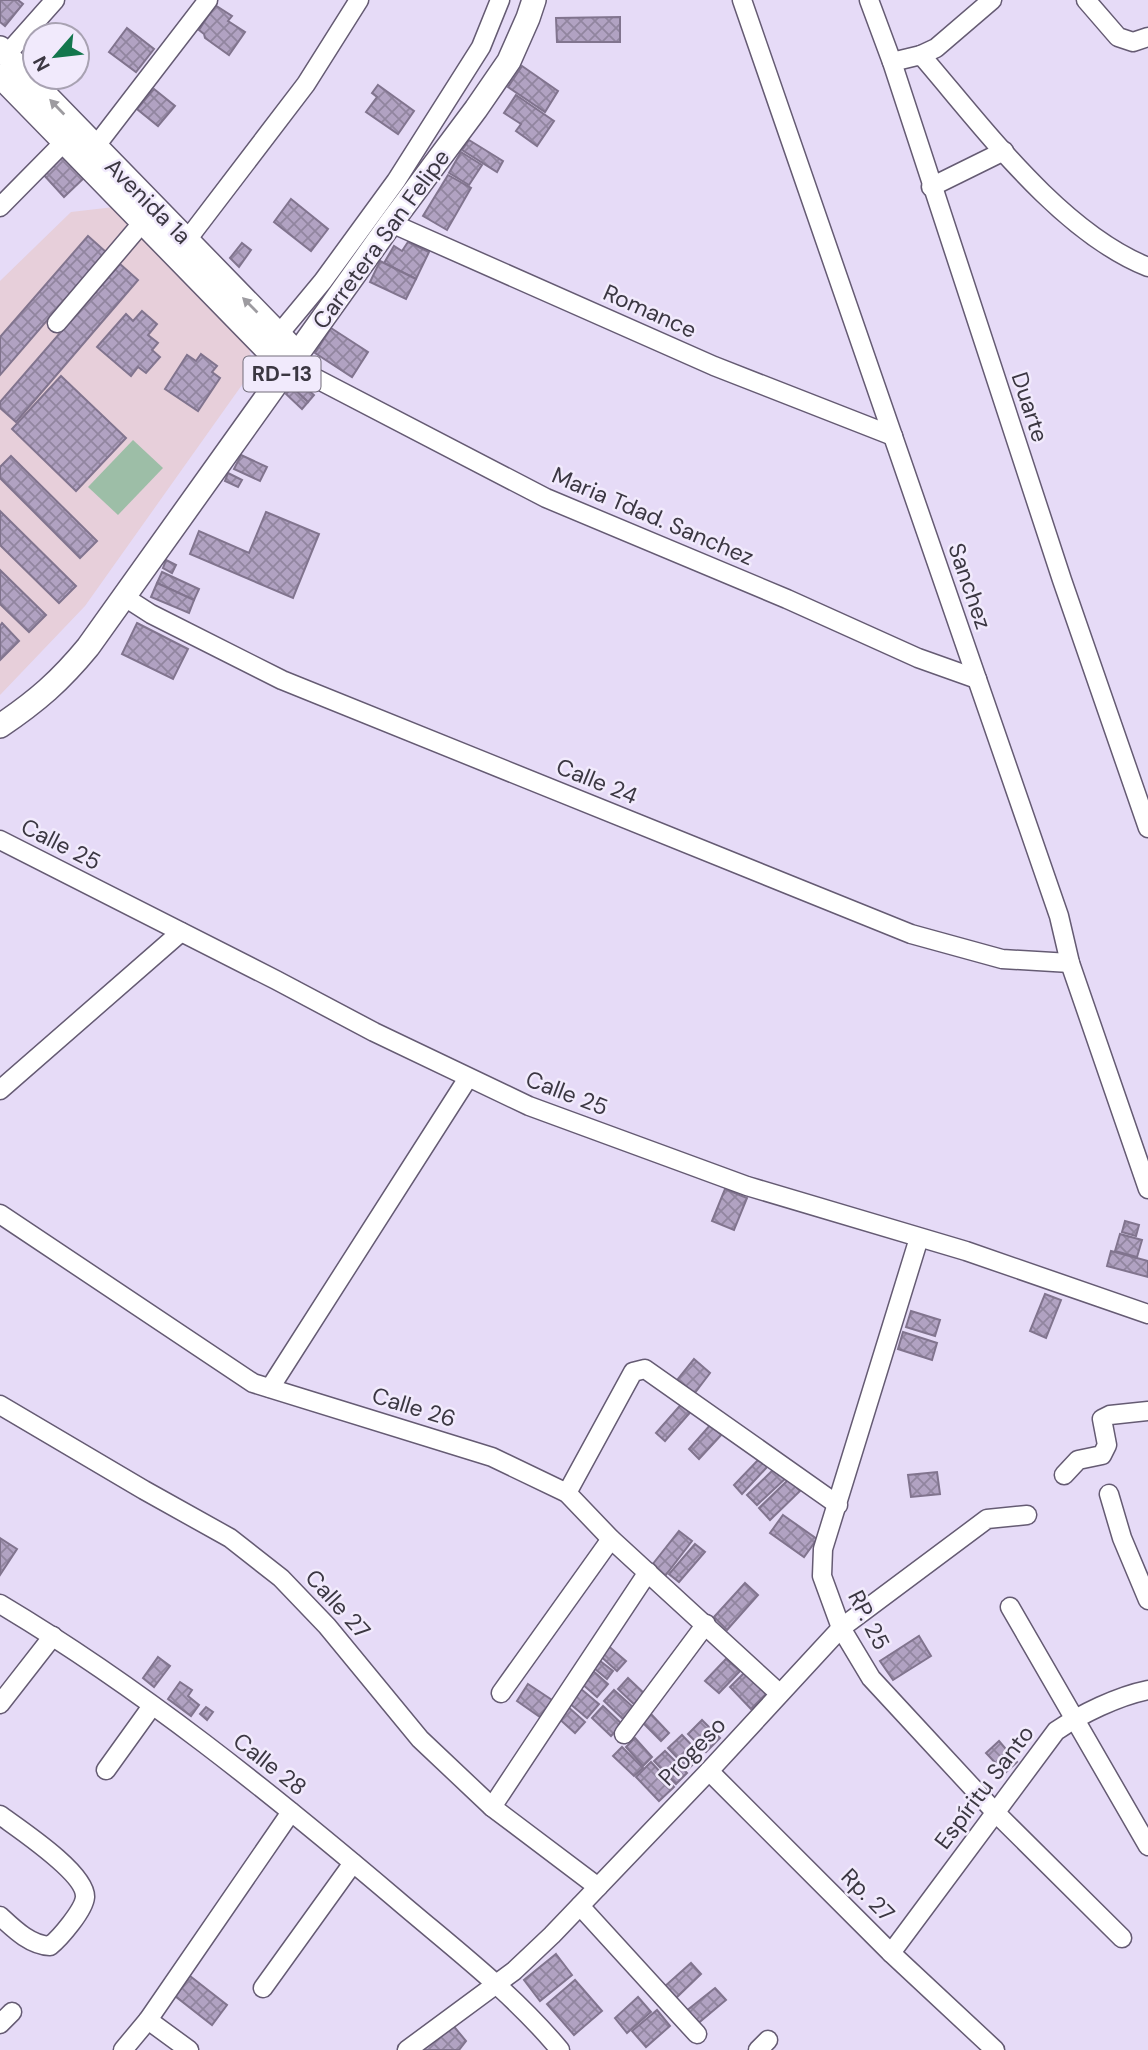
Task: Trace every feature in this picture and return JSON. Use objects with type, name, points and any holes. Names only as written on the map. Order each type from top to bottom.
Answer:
[{"type":"main road","name":"Carretera San Felipe","points":[[0,726],[62,678],[88,647],[391,223],[476,109],[509,61],[534,0]]},
{"type":"main road","name":"Avenida 1a","points":[[2,59],[70,135],[142,223],[255,338],[292,361]]},
{"type":"main road","name":"Avenida 1a","points":[[70,135],[95,147],[187,240],[279,334],[292,361]]},
{"type":"street","points":[[2,59],[55,0]]},
{"type":"street","points":[[95,147],[208,0]]},
{"type":"street","points":[[187,240],[306,84],[359,0]]},
{"type":"street","points":[[255,338],[279,334],[323,281],[396,181],[481,47],[500,0]]},
{"type":"street","name":"Sanchez","points":[[742,0],[1059,916],[1070,963],[1148,1189]]},
{"type":"street","name":"Duarte","points":[[869,0],[1148,828]]},
{"type":"street","points":[[892,62],[921,55],[936,48],[992,0]]},
{"type":"street","points":[[1086,0],[1118,37],[1133,42],[1148,37]]},
{"type":"street","points":[[921,55],[1004,151],[1073,222],[1123,258],[1148,267]]},
{"type":"street","points":[[0,207],[70,135]]},
{"type":"street","points":[[931,187],[1004,151]]},
{"type":"street","points":[[57,323],[142,223]]},
{"type":"street","name":"Romance","points":[[391,223],[714,366],[893,436]]},
{"type":"street","name":"Maria Tdad. Sanchez","points":[[292,361],[317,379],[546,498],[918,658],[977,679]]},
{"type":"street","name":"Calle 24","points":[[123,596],[151,614],[282,680],[911,934],[1002,959],[1070,963]]},
{"type":"street","name":"Calle 25","points":[[0,841],[374,1032],[529,1106],[734,1181],[966,1251],[1148,1314]]},
{"type":"street","points":[[0,1090],[181,932]]},
{"type":"street","points":[[271,1388],[468,1078]]},
{"type":"street","name":"Calle 26","points":[[0,1214],[253,1383],[492,1457],[566,1493],[611,1539],[779,1693]]},
{"type":"street","name":"RP. 25","points":[[919,1238],[823,1549],[822,1576],[841,1628],[871,1678],[996,1813],[1122,1938]]},
{"type":"street","points":[[566,1493],[633,1372],[645,1368],[838,1505]]},
{"type":"street","name":"Calle 27","points":[[0,1405],[230,1538],[281,1578],[327,1626],[420,1739],[492,1807],[598,1887]]},
{"type":"street","points":[[1064,1475],[1078,1460],[1102,1455],[1107,1445],[1102,1419],[1110,1415],[1148,1411]]},
{"type":"street","points":[[1109,1494],[1122,1538],[1148,1600]]},
{"type":"street","name":"Progeso","points":[[407,2050],[514,1971],[709,1771],[841,1628],[987,1518],[1027,1515]]},
{"type":"street","points":[[501,1693],[611,1539]]},
{"type":"street","points":[[492,1807],[648,1572]]},
{"type":"street","name":"Calle 28","points":[[0,1604],[54,1636],[152,1706],[291,1812],[495,1984],[560,2050]]},
{"type":"street","points":[[1010,1608],[1148,1846]]},
{"type":"street","points":[[624,1734],[706,1624]]},
{"type":"street","points":[[0,1704],[54,1636]]},
{"type":"street","name":"Espíritu Santo","points":[[891,1953],[1056,1731],[1073,1719],[1148,1690]]},
{"type":"street","points":[[106,1770],[152,1706]]},
{"type":"street","name":"Rp. 27","points":[[709,1771],[891,1953],[995,2050]]},
{"type":"street","points":[[123,2050],[148,2020],[291,1812]]},
{"type":"street","points":[[0,1815],[64,1863],[85,1893],[84,1902],[59,1938],[50,1946],[30,1940],[0,1916]]},
{"type":"street","points":[[263,1988],[353,1863]]},
{"type":"street","points":[[580,1906],[697,2034]]},
{"type":"street","points":[[148,2020],[189,2050]]},
{"type":"shaded area","points":[[114,207],[248,345],[254,368],[85,606],[0,695],[0,281],[71,212]]},
{"type":"green space","points":[[133,440],[163,468],[118,515],[88,487]]},
{"type":"building","points":[[0,0],[18,0],[23,4],[5,26],[0,22]]},
{"type":"building","points":[[215,5],[232,16],[228,21],[245,32],[229,55],[205,38],[199,30]]},
{"type":"building","points":[[620,17],[620,42],[557,42],[556,18]]},
{"type":"building","points":[[127,28],[154,49],[136,72],[109,52]]},
{"type":"building","points":[[522,66],[558,91],[545,112],[508,87]]},
{"type":"building","points":[[378,85],[414,111],[398,134],[366,112],[377,97],[372,93]]},
{"type":"building","points":[[154,89],[175,106],[158,126],[137,109]]},
{"type":"building","points":[[516,95],[554,121],[537,146],[516,131],[521,124],[504,113]]},
{"type":"building","points":[[469,140],[503,161],[497,172],[462,150]]},
{"type":"building","points":[[461,152],[482,165],[469,185],[449,173]]},
{"type":"building","points":[[66,157],[85,177],[64,197],[42,173],[57,158]]},
{"type":"building","points":[[448,175],[471,188],[447,230],[423,216]]},
{"type":"building","points":[[291,199],[328,229],[311,251],[274,222]]},
{"type":"building","points":[[88,236],[106,252],[0,375],[0,337]]},
{"type":"building","points":[[408,242],[429,252],[416,279],[384,263],[394,246],[402,251]]},
{"type":"building","points":[[242,243],[251,250],[239,267],[230,258]]},
{"type":"building","points":[[380,261],[416,279],[406,299],[370,282]]},
{"type":"building","points":[[120,264],[138,280],[16,422],[0,408],[0,402]]},
{"type":"building","points":[[142,311],[157,324],[148,335],[158,343],[152,350],[160,357],[146,373],[138,367],[131,376],[97,347],[126,314],[133,321]]},
{"type":"building","points":[[331,328],[368,352],[352,377],[315,353]]},
{"type":"building","points":[[201,354],[217,366],[212,372],[220,378],[198,411],[165,389],[187,355],[196,361]]},
{"type":"building","points":[[61,376],[126,438],[76,491],[12,429]]},
{"type":"building","points":[[298,381],[314,395],[308,402],[292,387]]},
{"type":"building","points":[[292,387],[308,402],[302,409],[286,394]]},
{"type":"building","points":[[241,455],[267,467],[260,481],[234,469]]},
{"type":"building","points":[[11,456],[97,541],[80,558],[0,478],[0,467]]},
{"type":"building","points":[[228,473],[242,480],[238,487],[225,481]]},
{"type":"building","points":[[0,511],[76,586],[59,603],[0,545]]},
{"type":"building","points":[[266,512],[319,534],[293,598],[190,554],[199,531],[249,553]]},
{"type":"building","points":[[166,560],[176,565],[172,573],[163,568]]},
{"type":"building","points":[[0,570],[46,615],[29,632],[0,604]]},
{"type":"building","points":[[162,572],[199,589],[194,600],[157,583]]},
{"type":"building","points":[[157,583],[194,600],[189,613],[151,597]]},
{"type":"building","points":[[2,623],[19,641],[0,660],[0,626]]},
{"type":"building","points":[[137,623],[188,649],[173,679],[122,654]]},
{"type":"building","points":[[725,1189],[747,1198],[734,1230],[712,1221]]},
{"type":"building","points":[[1125,1221],[1139,1225],[1136,1236],[1122,1232]]},
{"type":"building","points":[[1120,1234],[1142,1240],[1137,1257],[1115,1251]]},
{"type":"building","points":[[1111,1251],[1148,1261],[1148,1277],[1107,1266]]},
{"type":"building","points":[[1045,1294],[1061,1300],[1046,1338],[1030,1331]]},
{"type":"building","points":[[911,1311],[940,1320],[935,1336],[906,1327]]},
{"type":"building","points":[[903,1332],[937,1343],[932,1360],[898,1349]]},
{"type":"building","points":[[694,1359],[710,1373],[694,1394],[677,1380]]},
{"type":"building","points":[[685,1400],[694,1408],[665,1441],[656,1433]]},
{"type":"building","points":[[712,1423],[723,1433],[699,1459],[689,1449]]},
{"type":"building","points":[[760,1458],[768,1466],[742,1494],[734,1485]]},
{"type":"building","points":[[776,1467],[786,1478],[757,1505],[747,1495]]},
{"type":"building","points":[[937,1472],[940,1494],[911,1497],[908,1475]]},
{"type":"building","points":[[789,1479],[800,1491],[770,1520],[759,1508]]},
{"type":"building","points":[[783,1515],[817,1539],[804,1557],[770,1533]]},
{"type":"building","points":[[679,1531],[692,1541],[665,1576],[652,1565]]},
{"type":"building","points":[[0,1538],[17,1549],[0,1575]]},
{"type":"building","points":[[695,1544],[705,1552],[679,1582],[669,1574]]},
{"type":"building","points":[[745,1583],[758,1595],[727,1630],[714,1617]]},
{"type":"building","points":[[919,1636],[931,1656],[893,1680],[880,1661]]},
{"type":"building","points":[[606,1644],[626,1661],[617,1671],[598,1654]]},
{"type":"building","points":[[158,1657],[170,1666],[154,1687],[143,1678]]},
{"type":"building","points":[[595,1657],[613,1671],[607,1679],[589,1664]]},
{"type":"building","points":[[726,1659],[740,1671],[719,1693],[705,1681]]},
{"type":"building","points":[[592,1670],[608,1684],[597,1697],[581,1683]]},
{"type":"building","points":[[745,1672],[766,1694],[751,1709],[730,1687]]},
{"type":"building","points":[[628,1678],[647,1696],[637,1707],[618,1689]]},
{"type":"building","points":[[180,1682],[192,1690],[188,1696],[199,1705],[191,1716],[168,1699]]},
{"type":"building","points":[[528,1684],[552,1700],[540,1717],[517,1701]]},
{"type":"building","points":[[581,1689],[599,1704],[587,1718],[569,1703]]},
{"type":"building","points":[[614,1690],[634,1708],[623,1719],[604,1701]]},
{"type":"building","points":[[566,1705],[585,1722],[575,1733],[556,1716]]},
{"type":"building","points":[[603,1706],[622,1724],[611,1736],[592,1718]]},
{"type":"building","points":[[206,1707],[213,1712],[207,1720],[200,1714]]},
{"type":"building","points":[[650,1713],[669,1733],[661,1741],[642,1722]]},
{"type":"building","points":[[702,1720],[720,1738],[706,1752],[688,1734]]},
{"type":"building","points":[[682,1735],[702,1756],[688,1769],[668,1748]]},
{"type":"building","points":[[635,1738],[652,1757],[643,1766],[626,1747]]},
{"type":"building","points":[[999,1741],[1017,1762],[1005,1773],[986,1753]]},
{"type":"building","points":[[622,1747],[643,1768],[634,1776],[613,1756]]},
{"type":"building","points":[[665,1751],[687,1773],[676,1784],[654,1761]]},
{"type":"building","points":[[651,1762],[674,1787],[659,1801],[636,1777]]},
{"type":"building","points":[[556,1954],[572,1975],[540,2001],[524,1980]]},
{"type":"building","points":[[691,1963],[701,1974],[675,1999],[664,1987]]},
{"type":"building","points":[[190,1976],[227,2005],[212,2025],[175,1996]]},
{"type":"building","points":[[575,1980],[602,2011],[574,2035],[547,2004]]},
{"type":"building","points":[[715,1988],[726,2000],[696,2025],[685,2012]]},
{"type":"building","points":[[638,1997],[651,2012],[627,2033],[615,2018]]},
{"type":"building","points":[[657,2010],[670,2026],[646,2047],[632,2031]]},
{"type":"building","points":[[451,2023],[466,2041],[459,2050],[424,2050],[421,2047]]}]
